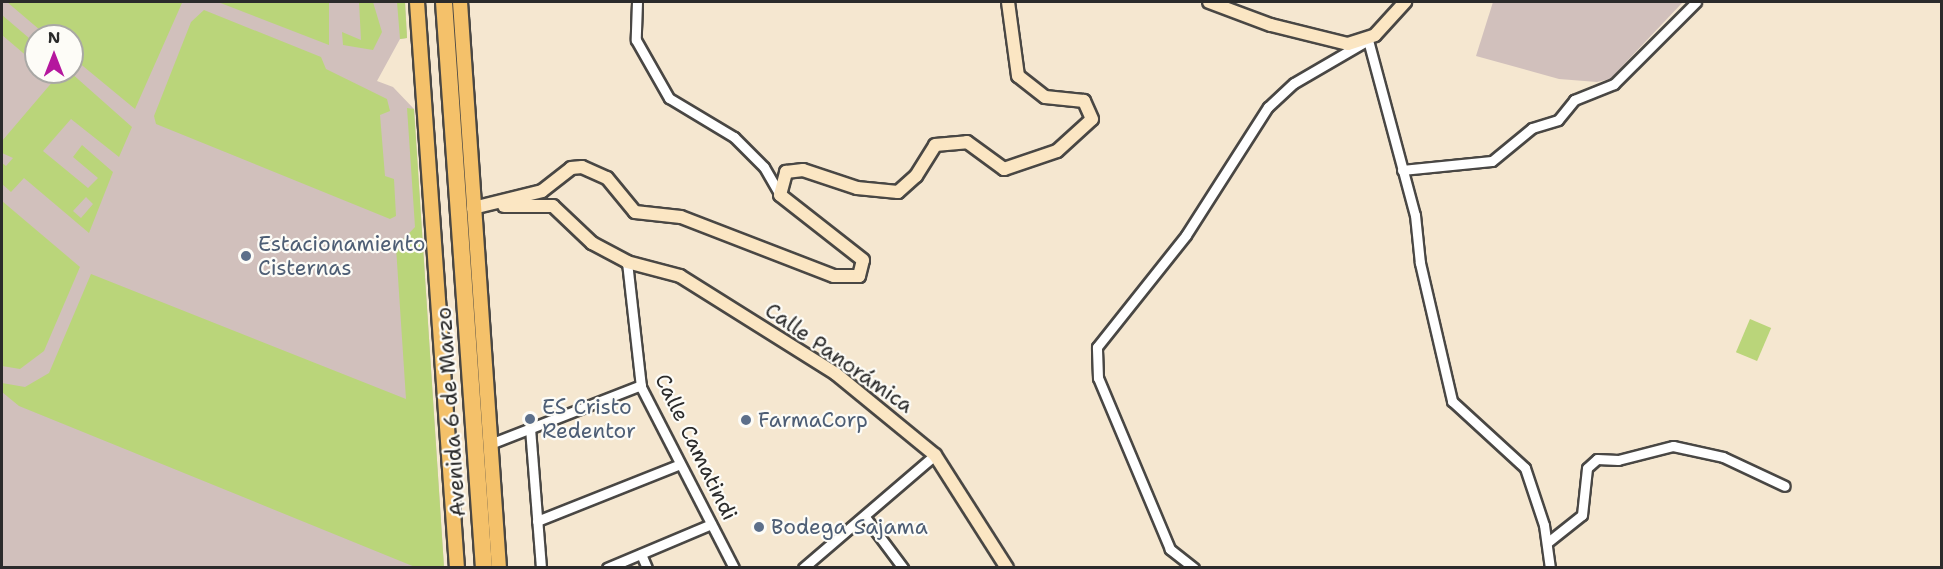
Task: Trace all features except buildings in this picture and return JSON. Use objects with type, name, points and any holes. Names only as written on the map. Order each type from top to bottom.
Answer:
[{"type":"highway","name":"Avenida 6 de Marzo","points":[[433,2],[473,567]]},
{"type":"highway","name":"Avenida 6 de Marzo","points":[[444,2],[484,567]]},
{"type":"main road","name":"Avenida 6 de Marzo","points":[[417,2],[457,567]]},
{"type":"main road","name":"Avenida 6 de Marzo","points":[[460,2],[499,567]]},
{"type":"street","points":[[473,208],[542,191],[571,168],[582,167],[607,178],[635,212],[681,217],[834,276],[852,278],[863,272],[863,260],[780,195],[764,167],[734,137],[669,98],[636,40],[637,2]]},
{"type":"street","points":[[780,195],[778,187],[786,172],[803,170],[857,188],[898,192],[916,177],[935,146],[967,142],[1004,169],[1057,151],[1086,129],[1092,119],[1084,101],[1045,97],[1018,76],[1008,2]]},
{"type":"street","points":[[1209,2],[1329,42],[1365,41]]},
{"type":"street","points":[[1194,567],[1170,549],[1098,378],[1097,347],[1186,235],[1268,107],[1294,83],[1365,41],[1405,2]]},
{"type":"street","points":[[1402,170],[1492,161],[1532,128],[1558,120],[1574,100],[1614,84],[1696,2]]},
{"type":"street","points":[[1365,41],[1402,170],[1452,401],[1525,468],[1548,542],[1550,567]]},
{"type":"street","points":[[473,208],[553,206],[592,243],[627,262]]},
{"type":"street","name":"Calle Camatindi","points":[[627,262],[640,385],[734,567]]},
{"type":"street","name":"Calle Panorámica","points":[[627,262],[680,276],[790,343],[889,413],[935,455],[1008,567]]},
{"type":"street","points":[[490,444],[640,385]]},
{"type":"street","points":[[530,428],[541,567]]},
{"type":"street","points":[[1548,542],[1580,518],[1587,468],[1597,459],[1618,460],[1673,446],[1723,457],[1785,486]]},
{"type":"street","points":[[808,566],[935,455]]},
{"type":"street","points":[[537,521],[680,464]]},
{"type":"street","points":[[865,517],[903,567]]},
{"type":"street","points":[[607,567],[711,524]]},
{"type":"street","points":[[640,554],[647,567]]},
{"type":"shaded area","points":[[2,2],[405,2],[407,38],[400,39],[377,81],[393,87],[414,109],[444,567],[2,567]]},
{"type":"shaded area","points":[[1493,2],[1683,2],[1610,79],[1597,82],[1559,79],[1476,56]]},
{"type":"green space","points":[[7,2],[182,3],[135,109],[84,67],[84,24],[33,24]]},
{"type":"green space","points":[[218,2],[329,2],[329,45]]},
{"type":"green space","points":[[359,2],[373,2],[382,32],[373,50],[343,45],[342,32],[361,40]]},
{"type":"green space","points":[[397,2],[405,2],[407,38],[400,39]]},
{"type":"green space","points":[[204,10],[321,57],[326,69],[387,99],[390,111],[380,115],[385,176],[394,179],[396,216],[390,219],[156,124],[154,116],[191,22]]},
{"type":"green space","points":[[2,15],[24,34],[24,54],[2,35]]},
{"type":"green space","points":[[51,84],[84,84],[132,127],[119,157],[71,119],[43,151],[88,188],[98,178],[73,157],[82,145],[113,172],[89,233],[24,178],[11,192],[2,184],[2,163],[6,166],[13,158],[2,153],[2,141]],"holes":[[[86,197],[93,204],[81,218],[73,211]]]},
{"type":"green space","points":[[407,108],[414,109],[444,567],[415,567],[19,406],[2,392],[2,383],[25,387],[49,373],[91,274],[406,399],[396,247],[415,227]]},
{"type":"green space","points":[[2,201],[80,267],[44,351],[20,369],[2,366]]},
{"type":"green space","points":[[1750,319],[1771,328],[1757,361],[1736,352]]},
{"type":"place","name":"Estacionamiento Cisternas","points":[[246,256]]},
{"type":"place","name":"ES Cristo Redentor","points":[[530,419]]},
{"type":"place","name":"FarmaCorp","points":[[746,420]]},
{"type":"place","name":"Bodega Sajama","points":[[759,527]]}]
